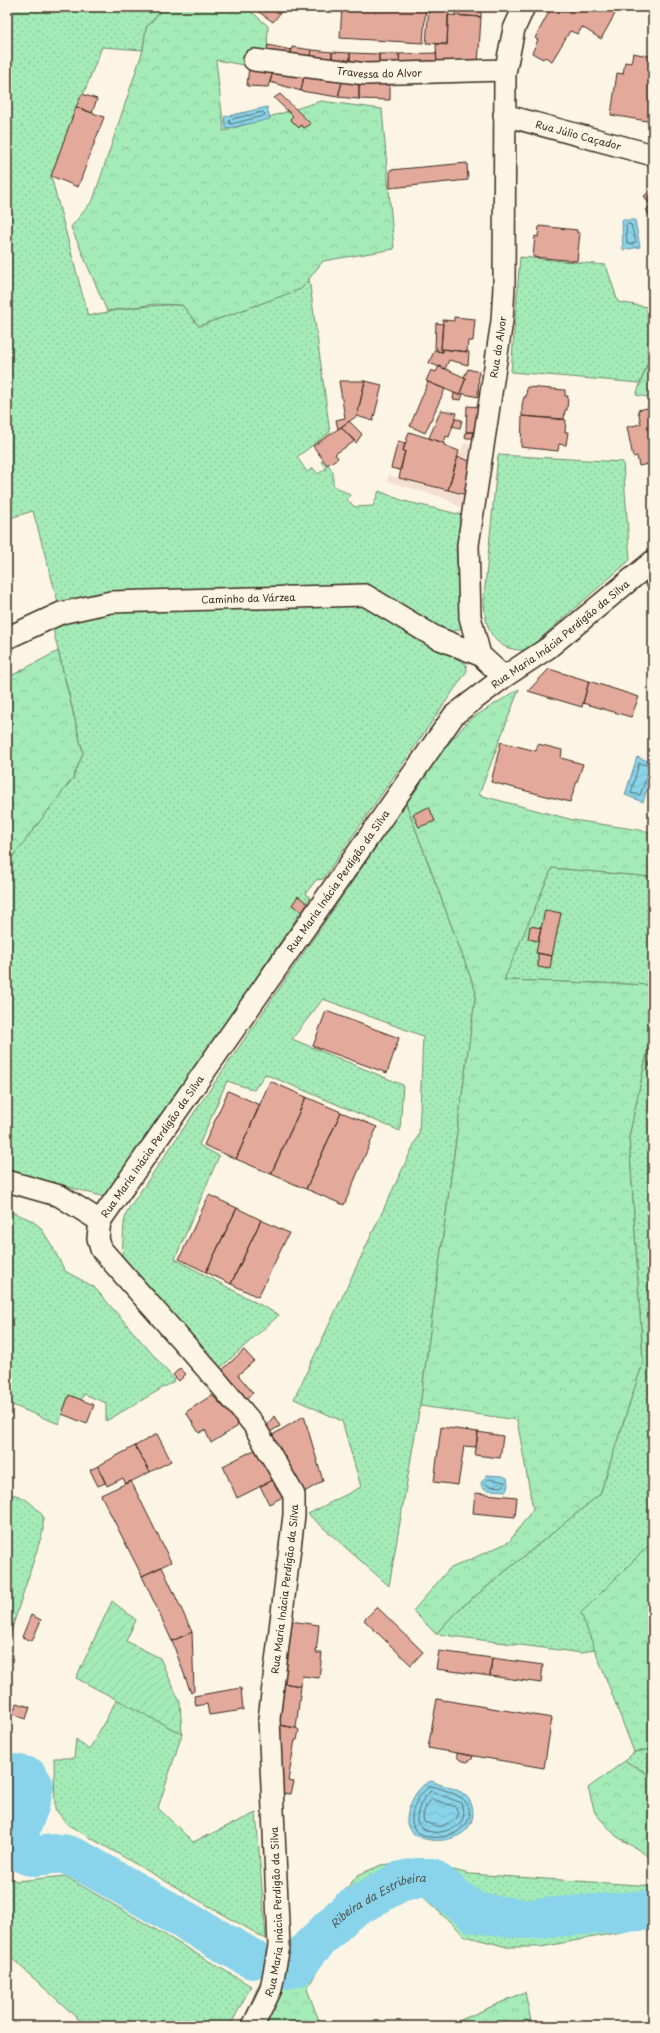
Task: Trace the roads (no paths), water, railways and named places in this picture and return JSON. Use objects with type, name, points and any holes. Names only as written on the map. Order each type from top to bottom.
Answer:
[{"type":"street","name":"Rua do Alvor","points":[[480,655],[470,617],[468,546],[502,321],[504,287],[505,70],[514,29],[524,7]]},
{"type":"street","name":"Travessa do Alvor","points":[[254,60],[366,74],[505,70]]},
{"type":"street","name":"Rua Júlio Caçador","points":[[504,115],[653,155]]},
{"type":"street","name":"Rua Maria Inácia Perdigão da Silva","points":[[253,2026],[271,1989],[279,1946],[269,1718],[294,1515],[294,1495],[254,1424],[101,1249],[98,1238],[100,1221],[454,715],[504,677],[548,648],[653,561]]},
{"type":"street","name":"Caminho da Várzea","points":[[7,638],[61,613],[111,602],[366,595],[435,637],[480,655]]},
{"type":"street","points":[[480,655],[504,677]]},
{"type":"street","points":[[7,1181],[60,1196],[100,1221]]},
{"type":"water","points":[[267,107],[270,119],[226,129],[224,117]]},
{"type":"water","points":[[622,220],[635,220],[640,247],[623,250]]},
{"type":"water","points":[[637,757],[653,763],[653,770],[643,802],[625,795]]},
{"type":"water","points":[[487,1475],[503,1476],[507,1478],[508,1486],[506,1491],[487,1490],[482,1487],[481,1483]]},
{"type":"water","points":[[432,1781],[461,1792],[469,1799],[473,1809],[472,1820],[467,1829],[460,1835],[446,1840],[433,1840],[419,1837],[413,1834],[409,1829],[407,1817],[411,1804],[417,1792],[427,1783]]},
{"type":"waterway","name":"Ribeira da Estribeira","points":[[7,1779],[15,1774],[28,1777],[34,1786],[29,1806],[15,1843],[25,1854],[31,1856],[63,1854],[81,1861],[252,1959]]},
{"type":"waterway","name":"Ribeira da Estribeira","points":[[280,1970],[296,1967],[310,1948],[348,1911],[401,1881],[417,1878],[431,1878],[475,1913],[528,1919],[653,1910]]}]
